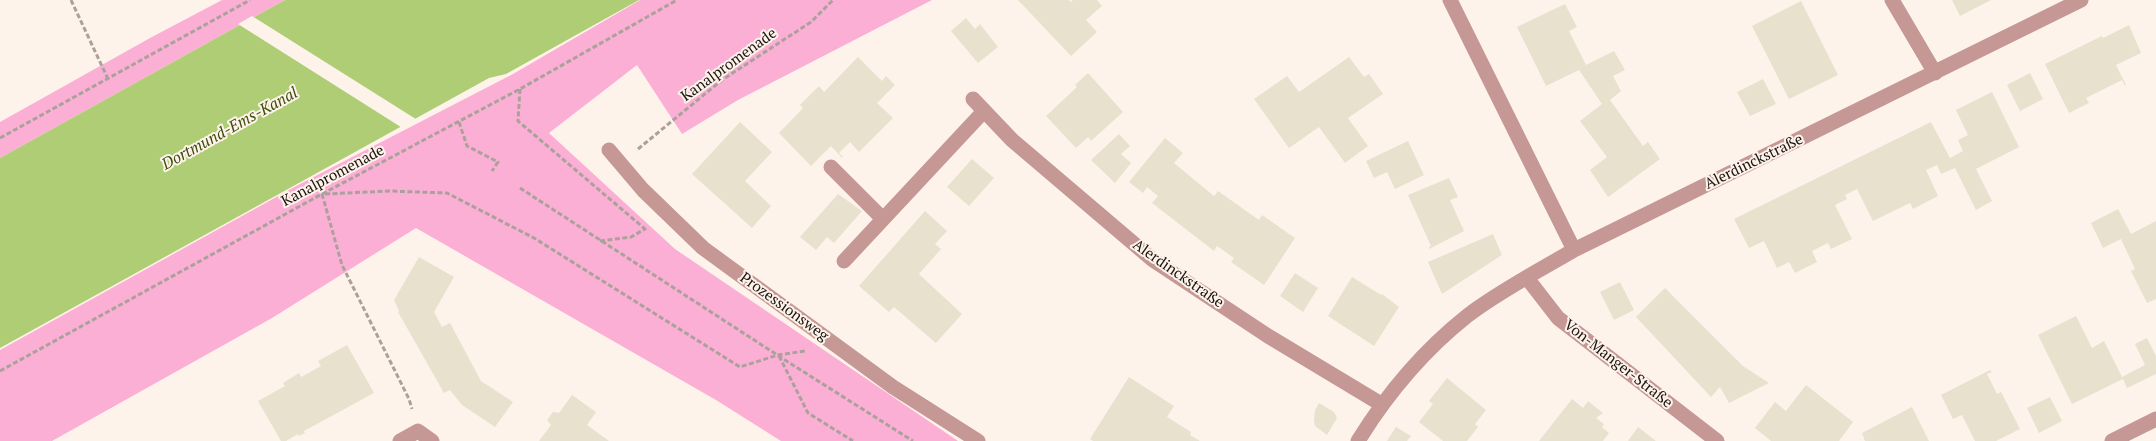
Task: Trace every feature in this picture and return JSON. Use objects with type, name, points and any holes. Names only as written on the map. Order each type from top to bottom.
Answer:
[{"type":"street","points":[[1450,0],[1574,250]]},
{"type":"street","points":[[1892,0],[1935,73]]},
{"type":"street","name":"Alerdinckstraße","points":[[1358,441],[1381,404],[1424,355],[1468,315],[1527,278],[1574,250],[2081,0]]},
{"type":"street","name":"Alerdinckstraße","points":[[973,99],[1012,140],[1153,260],[1268,336],[1381,404]]},
{"type":"street","points":[[844,261],[984,111]]},
{"type":"street","name":"Prozessionsweg","points":[[609,150],[665,212],[703,248],[893,387],[978,441]]},
{"type":"street","points":[[831,166],[883,219]]},
{"type":"street","name":"Von-Manger-Straße","points":[[1527,278],[1558,318],[1717,441]]},
{"type":"street","points":[[2112,441],[2156,419]]},
{"type":"street","points":[[400,441],[418,431],[432,441]]},
{"type":"path","points":[[71,0],[108,79]]},
{"type":"path","points":[[0,138],[250,0]]},
{"type":"path","name":"Kanalpromenade","points":[[0,371],[322,194],[520,89],[677,0]]},
{"type":"path","name":"Kanalpromenade","points":[[633,178],[636,151],[722,80],[811,22],[833,0]]},
{"type":"path","points":[[520,89],[518,121],[645,229]]},
{"type":"path","points":[[459,122],[467,146],[498,162],[492,171]]},
{"type":"path","points":[[520,188],[913,441]]},
{"type":"path","points":[[418,431],[409,399],[342,265],[322,194],[389,191],[447,194],[534,238],[740,367],[778,355]]},
{"type":"path","points":[[600,241],[631,237],[645,229],[665,212]]},
{"type":"path","points":[[778,355],[808,413],[852,441]]},
{"type":"shaded area","points":[[222,0],[285,0],[0,158],[0,122]]},
{"type":"shaded area","points":[[640,0],[932,0],[738,100],[682,134],[637,65],[549,133],[675,249],[958,441],[781,441],[716,400],[416,228],[272,318],[52,441],[0,441],[0,350],[298,185],[513,74]]},
{"type":"water","name":"Dortmund-Ems-Kanal","points":[[285,0],[639,0],[506,74],[489,78],[0,348],[0,158]]},
{"type":"pier","points":[[252,16],[419,121],[404,129],[238,24]]},
{"type":"building","points":[[1018,0],[1069,0],[1071,2],[1073,0],[1097,0],[1102,6],[1086,20],[1097,32],[1071,56]]},
{"type":"building","points":[[1952,0],[1991,0],[1960,16]]},
{"type":"building","points":[[1801,1],[1838,75],[1789,99],[1752,26]]},
{"type":"building","points":[[1565,4],[1577,27],[1569,31],[1586,65],[1614,51],[1625,70],[1613,76],[1621,91],[1610,100],[1643,146],[1648,142],[1660,159],[1608,197],[1590,170],[1607,157],[1580,121],[1602,104],[1579,70],[1546,86],[1517,27]]},
{"type":"building","points":[[966,18],[975,29],[980,24],[998,47],[978,63],[951,31]]},
{"type":"building","points":[[2129,25],[2141,53],[2116,65],[2126,85],[2122,80],[2086,98],[2089,103],[2069,113],[2045,64]]},
{"type":"building","points":[[858,57],[882,81],[886,76],[895,85],[877,103],[893,118],[859,152],[850,142],[839,153],[842,158],[831,146],[811,166],[779,133],[803,108],[800,105],[819,86],[824,92]]},
{"type":"building","points":[[1349,57],[1364,77],[1369,74],[1383,94],[1348,118],[1368,146],[1345,163],[1319,127],[1289,148],[1254,99],[1287,76],[1299,92]]},
{"type":"building","points":[[1088,73],[1123,112],[1091,141],[1088,137],[1076,148],[1046,116],[1077,87],[1075,85]]},
{"type":"building","points":[[2030,73],[2043,99],[2020,111],[2007,85]]},
{"type":"building","points":[[1763,79],[1776,104],[1750,116],[1737,92]]},
{"type":"building","points":[[1992,92],[2019,147],[1976,169],[1992,201],[1976,210],[1955,168],[1941,174],[1937,165],[1926,170],[1938,196],[1913,209],[1910,203],[1873,221],[1857,189],[1845,195],[1847,199],[1835,205],[1852,239],[1831,249],[1828,243],[1812,251],[1817,262],[1795,273],[1789,262],[1777,268],[1764,241],[1749,248],[1734,219],[1931,122],[1950,158],[1963,151],[1958,140],[1968,135],[1956,110]]},
{"type":"building","points":[[740,122],[772,152],[745,181],[771,206],[752,228],[692,174]]},
{"type":"building","points":[[1119,134],[1130,146],[1121,154],[1131,163],[1115,183],[1091,160]]},
{"type":"building","points":[[1165,138],[1183,153],[1174,163],[1214,196],[1218,191],[1259,220],[1262,215],[1295,238],[1264,285],[1231,262],[1234,258],[1217,246],[1214,251],[1152,203],[1158,196],[1147,187],[1143,193],[1129,182]]},
{"type":"building","points":[[1408,141],[1424,175],[1395,189],[1387,172],[1374,178],[1366,161]]},
{"type":"building","points":[[972,159],[994,178],[969,206],[947,187]]},
{"type":"building","points":[[1449,178],[1458,197],[1450,200],[1464,231],[1429,249],[1431,246],[1408,195]]},
{"type":"building","points":[[838,194],[862,211],[834,243],[827,237],[816,250],[800,237]]},
{"type":"building","points":[[2118,209],[2131,234],[2156,221],[2156,299],[2147,303],[2131,271],[2135,269],[2121,239],[2103,248],[2091,223]]},
{"type":"building","points":[[925,211],[947,231],[935,244],[941,249],[919,274],[962,314],[936,343],[894,307],[889,312],[859,286]]},
{"type":"building","points":[[1493,234],[1502,255],[1442,294],[1428,262]]},
{"type":"building","points":[[419,257],[454,277],[434,312],[442,327],[450,323],[481,381],[513,402],[495,427],[462,405],[450,390],[444,393],[398,312],[394,300]]},
{"type":"building","points":[[1295,273],[1318,288],[1303,312],[1280,296]]},
{"type":"building","points":[[1352,277],[1382,294],[1399,307],[1374,346],[1328,316]]},
{"type":"building","points":[[1620,282],[1634,310],[1614,320],[1600,292]]},
{"type":"building","points":[[1665,288],[1743,366],[1769,383],[1729,403],[1720,387],[1711,397],[1636,317]]},
{"type":"building","points":[[2076,316],[2092,348],[2104,341],[2122,377],[2145,365],[2135,344],[2147,338],[2156,356],[2156,374],[2127,388],[2123,379],[2072,404],[2038,335]]},
{"type":"building","points":[[347,345],[374,393],[304,431],[305,433],[299,436],[298,434],[286,441],[281,441],[258,401],[285,386],[283,383],[299,373],[301,377],[321,366],[318,361]]},
{"type":"building","points":[[1990,370],[1992,372],[1987,374],[1997,394],[2001,392],[2020,429],[1996,441],[1975,441],[1962,415],[1953,419],[1941,395]]},
{"type":"building","points":[[1129,377],[1174,406],[1167,417],[1191,432],[1190,435],[1200,441],[1093,441],[1090,439]]},
{"type":"building","points":[[1447,378],[1486,410],[1475,424],[1478,427],[1467,441],[1443,441],[1419,422],[1433,404],[1429,401]]},
{"type":"building","points":[[1806,385],[1853,422],[1839,441],[1771,441],[1755,428],[1775,402],[1786,411]]},
{"type":"building","points":[[572,395],[596,412],[587,425],[609,441],[539,441],[551,425],[547,420],[553,412],[559,413]]},
{"type":"building","points":[[2050,397],[2062,421],[2039,433],[2027,408]]},
{"type":"building","points":[[1572,399],[1583,408],[1588,401],[1603,413],[1596,418],[1604,424],[1602,427],[1609,433],[1603,441],[1539,441]]},
{"type":"building","points":[[1319,403],[1334,412],[1337,418],[1327,435],[1315,426],[1315,410]]},
{"type":"building","points":[[1912,407],[1929,441],[1865,441],[1862,433]]},
{"type":"building","points":[[1396,427],[1411,436],[1407,441],[1387,441]]},
{"type":"building","points":[[1638,427],[1656,441],[1628,441]]}]
